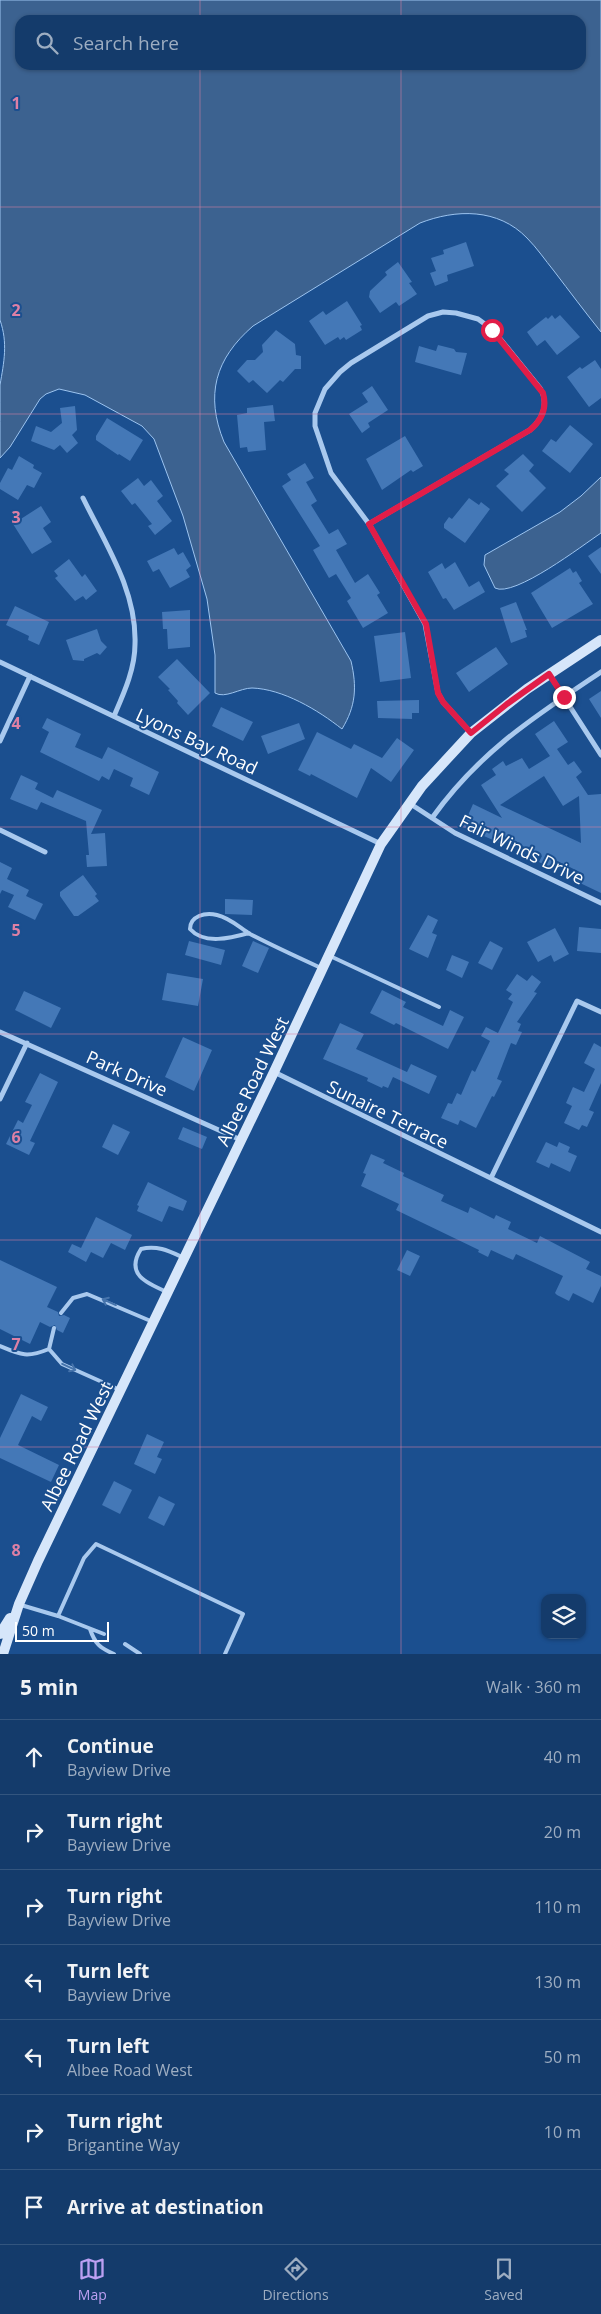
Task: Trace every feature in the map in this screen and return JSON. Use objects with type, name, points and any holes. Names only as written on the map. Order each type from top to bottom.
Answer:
[{"type":"street","points":[[369,524],[530,430],[539,421],[544,406],[544,398],[540,388],[492,330],[478,319],[456,313],[443,312],[428,316],[351,363],[325,389],[319,401],[315,420],[325,457],[335,480],[369,524],[426,624],[438,693],[443,702],[471,733]]},
{"type":"street","points":[[83,498],[120,575],[132,610],[135,627],[133,663],[128,682],[114,716]]},
{"type":"street","name":"Albee Road West","points":[[0,1634],[19,1604],[381,844],[408,803],[471,733],[507,704],[601,640]]},
{"type":"street","name":"Lyons Bay Road","points":[[0,662],[381,844]]},
{"type":"street","name":"Fair Winds Drive","points":[[432,818],[456,785],[483,757],[523,724],[601,672]]},
{"type":"street","points":[[549,674],[601,755]]},
{"type":"street","points":[[0,741],[30,676]]},
{"type":"street","name":"Fair Winds Drive","points":[[408,803],[455,833],[601,903]]},
{"type":"street","points":[[0,830],[45,852]]},
{"type":"street","points":[[491,1178],[577,1001],[601,1012]]},
{"type":"street","name":"Park Drive","points":[[0,1032],[241,1140]]},
{"type":"street","points":[[0,1099],[27,1043]]},
{"type":"street","name":"Sunaire Terrace","points":[[274,1072],[601,1232]]},
{"type":"street","name":"Albee Road West","points":[[3,1654],[19,1604]]},
{"type":"lane","points":[[249,933],[226,939],[210,938],[192,932],[190,924],[197,917],[208,914],[225,918],[249,933],[323,969]]},
{"type":"lane","points":[[329,955],[439,1007]]},
{"type":"lane","points":[[167,1293],[145,1282],[136,1270],[135,1259],[141,1248],[150,1246],[184,1258]]},
{"type":"lane","points":[[61,1313],[73,1298],[87,1294],[153,1322]]},
{"type":"lane","points":[[49,1349],[54,1328]]},
{"type":"lane","points":[[0,1346],[24,1356],[49,1349]]},
{"type":"lane","points":[[49,1349],[62,1364],[120,1390]]},
{"type":"lane","points":[[58,1616],[84,1558],[96,1544],[243,1614],[225,1654]]},
{"type":"lane","points":[[19,1604],[58,1616],[104,1634]]},
{"type":"lane","points":[[90,1628],[95,1642],[100,1648],[114,1654]]},
{"type":"lane","points":[[126,1644],[140,1654]]},
{"type":"lane","points":[[129,1654],[135,1652]]},
{"type":"water","points":[[0,0],[601,0],[601,332],[538,250],[516,228],[490,216],[476,214],[448,215],[420,223],[253,326],[230,351],[217,379],[215,409],[224,442],[351,661],[354,679],[353,704],[342,729],[311,708],[276,692],[247,688],[223,695],[215,693],[215,655],[207,599],[183,516],[154,439],[142,426],[85,395],[59,389],[46,394],[40,399],[10,447],[0,458],[0,385],[5,345],[0,320]]},
{"type":"water","points":[[601,477],[601,533],[532,578],[504,589],[495,588],[484,565],[485,555],[560,512]]},
{"type":"building","points":[[466,242],[474,266],[447,275],[448,281],[435,286],[430,273],[436,271],[431,258],[444,254],[443,250]]},
{"type":"building","points":[[398,262],[412,282],[409,283],[417,294],[399,306],[396,302],[380,313],[369,297],[370,291],[387,275],[385,272]]},
{"type":"building","points":[[347,301],[362,325],[360,326],[362,330],[346,340],[344,337],[340,340],[338,337],[325,345],[309,321],[323,311],[326,315]]},
{"type":"building","points":[[552,315],[555,319],[560,315],[580,337],[557,355],[545,340],[537,346],[527,332],[546,317],[548,319]]},
{"type":"building","points":[[276,330],[295,344],[296,355],[301,356],[301,369],[295,369],[283,382],[280,380],[267,393],[253,380],[249,383],[237,371],[247,360],[255,360],[263,352],[262,345]]},
{"type":"building","points":[[438,345],[454,349],[456,352],[467,353],[461,375],[415,362],[419,346],[436,351]]},
{"type":"building","points":[[595,360],[601,369],[601,398],[589,407],[567,377],[580,367],[582,369]]},
{"type":"building","points":[[372,386],[388,410],[368,423],[370,427],[362,433],[349,414],[368,402],[362,393]]},
{"type":"building","points":[[273,405],[275,421],[264,422],[266,450],[248,452],[247,447],[240,448],[237,415],[247,413],[247,408]]},
{"type":"building","points":[[75,406],[77,430],[72,435],[78,443],[67,453],[60,445],[54,450],[31,441],[36,426],[51,432],[62,423],[60,408]]},
{"type":"building","points":[[107,418],[143,440],[130,461],[96,440],[96,436]]},
{"type":"building","points":[[570,425],[593,444],[570,473],[542,451],[551,439],[556,442]]},
{"type":"building","points":[[405,436],[423,466],[413,472],[411,470],[382,490],[366,459]]},
{"type":"building","points":[[523,454],[534,465],[529,471],[546,488],[522,512],[496,486],[509,474],[504,470]]},
{"type":"building","points":[[19,456],[34,465],[33,468],[42,473],[34,488],[27,485],[18,500],[0,489],[0,483],[8,468],[12,470]]},
{"type":"building","points":[[305,463],[314,478],[306,482],[317,501],[311,505],[329,534],[338,529],[347,544],[336,550],[355,583],[368,574],[380,593],[377,595],[388,613],[363,628],[347,601],[351,598],[336,574],[329,578],[313,550],[320,546],[282,486],[291,480],[287,474]]},
{"type":"building","points":[[138,478],[144,486],[151,480],[163,496],[157,501],[172,521],[155,535],[148,526],[152,524],[135,503],[132,505],[121,491]]},
{"type":"building","points":[[469,498],[479,505],[481,502],[490,509],[465,543],[444,528],[444,524],[449,517],[452,519]]},
{"type":"building","points":[[41,506],[51,522],[43,528],[52,542],[32,554],[13,524]]},
{"type":"building","points":[[601,547],[601,574],[588,556]]},
{"type":"building","points":[[174,548],[178,555],[183,552],[191,566],[186,570],[190,577],[170,588],[159,569],[153,572],[147,561]]},
{"type":"building","points":[[69,559],[82,577],[85,574],[97,591],[86,600],[83,596],[75,601],[55,578],[58,576],[54,571]]},
{"type":"building","points":[[455,562],[469,587],[479,581],[485,592],[454,610],[446,598],[443,599],[428,572],[442,563],[445,569]]},
{"type":"building","points":[[570,568],[573,573],[576,571],[582,581],[579,583],[593,604],[552,628],[531,593]]},
{"type":"building","points":[[516,602],[527,630],[525,630],[527,637],[511,643],[500,608]]},
{"type":"building","points":[[15,606],[49,622],[39,645],[28,640],[29,636],[6,625]]},
{"type":"building","points":[[190,610],[190,647],[168,649],[167,629],[163,629],[162,612]]},
{"type":"building","points":[[97,629],[101,641],[107,647],[100,655],[97,653],[84,659],[84,661],[73,660],[66,640]]},
{"type":"building","points":[[405,632],[411,678],[380,682],[374,636]]},
{"type":"building","points":[[496,647],[508,664],[469,692],[456,673]]},
{"type":"building","points":[[177,659],[210,693],[188,715],[168,690],[170,689],[158,677]]},
{"type":"building","points":[[601,691],[601,718],[589,699]]},
{"type":"building","points":[[419,700],[419,713],[412,713],[412,719],[378,718],[377,701]]},
{"type":"building","points":[[221,707],[253,722],[243,741],[212,726]]},
{"type":"building","points":[[47,718],[81,734],[75,747],[102,759],[108,747],[159,772],[149,795],[130,786],[133,778],[114,769],[109,780],[102,776],[99,781],[40,752],[49,732],[42,728]]},
{"type":"building","points":[[554,721],[568,742],[557,749],[568,765],[574,761],[582,772],[576,777],[588,795],[601,794],[601,893],[580,883],[584,874],[555,860],[551,868],[539,862],[542,856],[503,836],[500,843],[463,827],[473,804],[502,818],[481,785],[496,775],[492,769],[503,761],[506,766],[522,758],[529,769],[550,756],[535,734]],"holes":[[[544,776],[563,806],[579,796],[581,843],[500,805]]]},
{"type":"building","points":[[299,723],[305,739],[268,754],[261,736]]},
{"type":"building","points":[[317,732],[351,749],[354,744],[382,758],[397,738],[414,750],[391,782],[371,768],[357,798],[311,774],[310,776],[298,770]]},
{"type":"building","points":[[21,775],[38,783],[35,789],[53,798],[57,790],[102,810],[91,834],[105,833],[107,866],[87,867],[86,855],[89,855],[86,821],[41,802],[37,810],[10,799]]},
{"type":"building","points":[[0,862],[12,868],[7,879],[29,890],[26,896],[43,904],[35,920],[8,907],[14,895],[2,890],[0,894]]},
{"type":"building","points":[[83,875],[97,894],[95,896],[99,901],[78,916],[74,916],[60,896],[60,892]]},
{"type":"building","points":[[225,899],[253,900],[252,915],[225,914]]},
{"type":"building","points":[[428,915],[438,920],[432,933],[437,935],[428,958],[409,949]]},
{"type":"building","points":[[579,927],[601,929],[601,953],[577,951]]},
{"type":"building","points":[[555,928],[569,954],[554,962],[551,955],[538,962],[527,942]]},
{"type":"building","points":[[189,941],[225,950],[221,965],[185,955]]},
{"type":"building","points":[[253,941],[269,948],[258,973],[242,966]]},
{"type":"building","points":[[490,941],[503,948],[492,970],[478,963]]},
{"type":"building","points":[[452,955],[469,962],[462,978],[446,970]]},
{"type":"building","points":[[167,973],[203,979],[198,1006],[162,1000]]},
{"type":"building","points":[[517,974],[527,981],[532,975],[541,982],[534,992],[537,993],[517,1022],[521,1024],[518,1031],[522,1032],[516,1045],[511,1043],[497,1079],[502,1081],[494,1097],[492,1096],[476,1128],[460,1120],[458,1125],[441,1118],[448,1103],[452,1104],[457,1093],[461,1095],[472,1070],[475,1072],[490,1041],[481,1036],[486,1027],[498,1033],[513,1002],[508,999],[512,994],[506,990]]},
{"type":"building","points":[[382,990],[406,1002],[403,1007],[443,1026],[450,1010],[464,1017],[448,1049],[396,1023],[394,1025],[370,1013]]},
{"type":"building","points":[[24,991],[61,1008],[51,1028],[15,1010]]},
{"type":"building","points":[[340,1023],[364,1034],[356,1049],[407,1072],[411,1064],[437,1076],[429,1094],[393,1077],[388,1088],[383,1086],[382,1088],[367,1081],[368,1078],[323,1059]]},
{"type":"building","points":[[183,1037],[212,1050],[194,1091],[165,1077]]},
{"type":"building","points":[[594,1043],[601,1047],[601,1083],[589,1110],[594,1112],[587,1127],[582,1125],[579,1130],[564,1123],[572,1106],[566,1103],[573,1087],[584,1092],[595,1069],[584,1063]]},
{"type":"building","points":[[40,1073],[58,1082],[30,1141],[35,1143],[29,1155],[6,1144],[18,1120],[23,1123],[32,1105],[25,1102]]},
{"type":"building","points":[[113,1124],[130,1132],[118,1155],[102,1147]]},
{"type":"building","points":[[183,1127],[207,1137],[202,1149],[178,1139]]},
{"type":"building","points":[[546,1142],[557,1147],[559,1142],[570,1147],[568,1152],[577,1156],[570,1172],[551,1163],[549,1168],[536,1162]]},
{"type":"building","points":[[371,1154],[385,1160],[383,1163],[404,1173],[403,1176],[444,1195],[441,1201],[468,1213],[470,1207],[494,1219],[496,1215],[511,1222],[508,1229],[537,1243],[540,1236],[590,1262],[586,1269],[601,1276],[601,1286],[593,1303],[573,1293],[569,1301],[557,1295],[555,1293],[563,1276],[516,1254],[513,1260],[491,1250],[488,1257],[478,1252],[479,1250],[396,1210],[399,1204],[361,1186],[366,1174],[363,1173]]},
{"type":"building","points":[[148,1182],[187,1201],[183,1211],[169,1206],[162,1222],[137,1211],[139,1206],[137,1205]]},
{"type":"building","points":[[96,1217],[132,1235],[125,1250],[111,1243],[103,1258],[91,1252],[86,1262],[68,1252],[72,1244],[81,1248]]},
{"type":"building","points":[[407,1250],[420,1256],[410,1276],[397,1270]]},
{"type":"building","points":[[0,1260],[57,1287],[47,1307],[58,1312],[59,1316],[64,1315],[70,1318],[63,1333],[57,1330],[55,1325],[50,1327],[40,1322],[30,1344],[0,1329]]},
{"type":"building","points":[[21,1394],[48,1407],[41,1421],[32,1416],[18,1445],[59,1465],[51,1482],[0,1458],[0,1438]]},
{"type":"building","points":[[147,1434],[164,1442],[157,1457],[162,1459],[155,1474],[134,1464]]},
{"type":"building","points":[[114,1481],[132,1490],[120,1514],[102,1505]]},
{"type":"building","points":[[159,1496],[175,1504],[164,1526],[148,1518]]},
{"type":"route","points":[[492,330],[543,393],[544,406],[539,421],[530,430],[369,524],[426,624],[438,693],[443,702],[471,733],[549,674],[564,697]]}]
